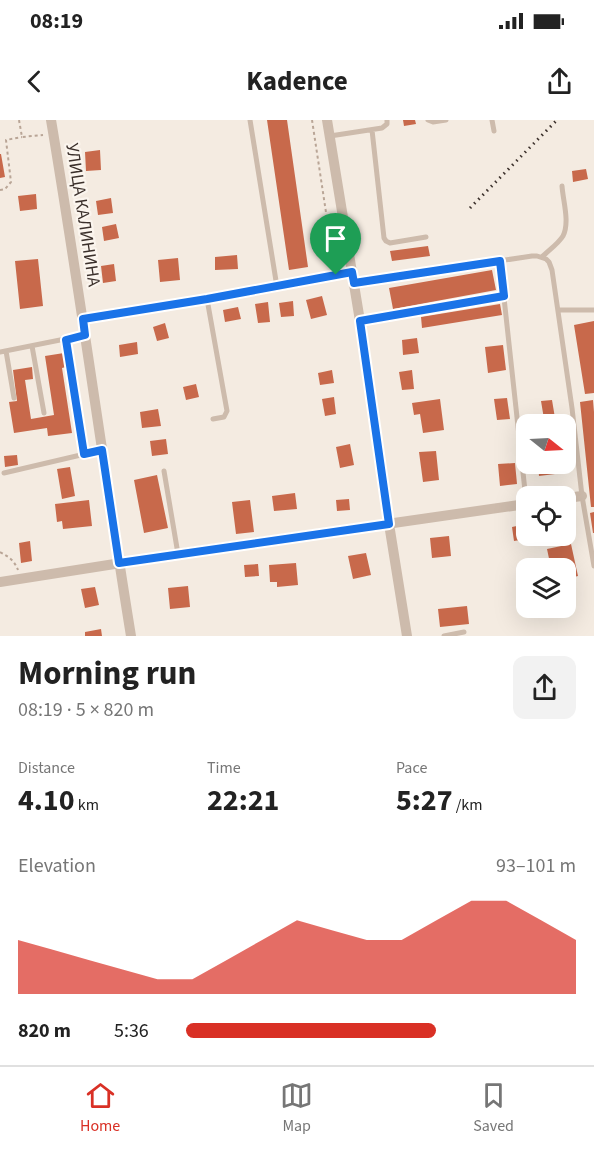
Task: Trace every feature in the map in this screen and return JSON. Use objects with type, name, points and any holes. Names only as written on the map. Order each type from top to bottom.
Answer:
[{"type":"street","name":"УЛИЦА КАЛИНИНА","points":[[51,120],[131,636]]},
{"type":"street","points":[[327,120],[360,321],[407,636]]},
{"type":"street","points":[[83,319],[336,275],[353,278]]},
{"type":"street","points":[[576,497],[582,496]]},
{"type":"street","points":[[0,582],[516,504]]},
{"type":"lane","points":[[250,120],[277,287]]},
{"type":"lane","points":[[330,136],[384,127],[387,120]]},
{"type":"lane","points":[[428,120],[433,122],[446,120]]},
{"type":"lane","points":[[492,120],[494,131]]},
{"type":"lane","points":[[372,130],[386,241],[390,243],[426,237]]},
{"type":"lane","points":[[542,257],[557,243],[565,230],[562,186]]},
{"type":"lane","points":[[353,278],[532,256],[542,257],[549,262],[559,310],[582,496],[594,566]]},
{"type":"lane","points":[[500,261],[524,486]]},
{"type":"lane","points":[[360,321],[504,296]]},
{"type":"lane","points":[[207,299],[227,411],[224,417],[213,419]]},
{"type":"lane","points":[[559,310],[594,310]]},
{"type":"lane","points":[[14,398],[3,351],[85,335]]},
{"type":"lane","points":[[66,340],[84,454]]},
{"type":"lane","points":[[32,346],[44,413]]},
{"type":"lane","points":[[4,473],[102,450]]},
{"type":"lane","points":[[164,471],[178,554]]},
{"type":"lane","points":[[444,636],[464,633]]},
{"type":"path","points":[[19,120],[22,137]]},
{"type":"path","points":[[312,120],[336,275]]},
{"type":"path","points":[[0,190],[5,189],[11,182],[6,140],[53,134]]},
{"type":"path","points":[[0,552],[16,563],[21,578]]},
{"type":"building","points":[[267,120],[287,120],[308,267],[289,270]]},
{"type":"building","points":[[403,120],[415,120],[416,124],[404,126]]},
{"type":"building","points":[[100,150],[101,170],[86,171],[85,152]]},
{"type":"building","points":[[0,154],[5,177],[0,178]]},
{"type":"building","points":[[586,169],[588,179],[573,182],[572,171]]},
{"type":"building","points":[[36,194],[37,209],[20,211],[18,196]]},
{"type":"building","points":[[111,198],[113,213],[98,215],[96,201]]},
{"type":"building","points":[[116,224],[119,238],[104,241],[102,227]]},
{"type":"building","points":[[428,246],[430,256],[392,261],[390,251]]},
{"type":"building","points":[[237,255],[238,269],[215,270],[215,257]]},
{"type":"building","points":[[178,258],[180,280],[160,282],[158,260]]},
{"type":"building","points":[[38,259],[43,306],[20,309],[15,261]]},
{"type":"building","points":[[114,264],[116,281],[103,283],[101,266]]},
{"type":"building","points":[[492,270],[496,290],[393,309],[389,288]]},
{"type":"building","points":[[322,296],[327,315],[311,319],[306,300]]},
{"type":"building","points":[[293,301],[294,316],[281,317],[279,303]]},
{"type":"building","points":[[268,302],[270,322],[258,323],[255,304]]},
{"type":"building","points":[[500,304],[502,315],[422,328],[421,317]]},
{"type":"building","points":[[238,307],[241,319],[225,322],[223,310]]},
{"type":"building","points":[[594,321],[594,393],[585,394],[574,325]]},
{"type":"building","points":[[165,323],[169,338],[157,341],[153,327]]},
{"type":"building","points":[[417,338],[419,353],[403,355],[402,340]]},
{"type":"building","points":[[137,342],[138,354],[120,357],[119,345]]},
{"type":"building","points":[[503,345],[506,370],[488,373],[485,347]]},
{"type":"building","points":[[64,353],[66,367],[62,368],[72,433],[48,436],[47,428],[14,433],[9,402],[17,401],[13,370],[32,367],[33,379],[25,380],[31,419],[54,415],[45,356]]},
{"type":"building","points":[[332,370],[334,383],[320,385],[318,373]]},
{"type":"building","points":[[412,370],[414,389],[402,390],[399,372]]},
{"type":"building","points":[[196,384],[199,397],[186,400],[183,387]]},
{"type":"building","points":[[334,397],[336,414],[325,416],[322,399]]},
{"type":"building","points":[[507,398],[510,419],[497,420],[494,399]]},
{"type":"building","points":[[440,399],[444,430],[423,433],[420,414],[414,415],[412,403]]},
{"type":"building","points":[[552,400],[554,414],[543,414],[541,401]]},
{"type":"building","points":[[593,400],[594,507],[591,507],[580,402]]},
{"type":"building","points":[[158,409],[161,426],[142,428],[140,412]]},
{"type":"building","points":[[166,439],[168,454],[152,456],[150,441]]},
{"type":"building","points":[[350,444],[354,465],[340,468],[336,447]]},
{"type":"building","points":[[436,451],[439,480],[423,482],[419,452]]},
{"type":"building","points":[[17,455],[18,465],[5,467],[4,456]]},
{"type":"building","points":[[515,463],[517,484],[500,486],[498,464]]},
{"type":"building","points":[[70,467],[75,496],[62,499],[57,469]]},
{"type":"building","points":[[157,475],[168,528],[144,533],[134,480]]},
{"type":"building","points":[[295,493],[297,509],[274,511],[272,496]]},
{"type":"building","points":[[349,499],[350,510],[337,511],[336,500]]},
{"type":"building","points":[[89,500],[92,526],[63,529],[62,521],[57,522],[55,504]]},
{"type":"building","points":[[250,500],[254,532],[236,534],[232,502]]},
{"type":"building","points":[[594,512],[594,533],[593,533],[590,513]]},
{"type":"building","points":[[516,526],[516,541],[514,541],[512,527]]},
{"type":"building","points":[[449,536],[451,556],[432,558],[430,538]]},
{"type":"building","points":[[30,541],[32,561],[21,563],[19,543]]},
{"type":"building","points":[[571,546],[574,558],[549,558],[547,549]]},
{"type":"building","points":[[366,553],[371,575],[353,579],[348,556]]},
{"type":"building","points":[[296,563],[298,585],[277,587],[277,582],[270,582],[269,565]]},
{"type":"building","points":[[258,564],[259,576],[245,577],[244,565]]},
{"type":"building","points":[[188,586],[190,607],[170,609],[168,588]]},
{"type":"building","points":[[95,587],[99,605],[85,608],[81,589]]},
{"type":"building","points":[[467,606],[469,624],[440,627],[438,609]]},
{"type":"building","points":[[101,629],[102,636],[85,636],[85,632]]},
{"type":"railway","points":[[470,208],[557,120]]},
{"type":"route","points":[[500,261],[504,296],[360,321],[389,524],[119,563],[102,450],[84,454],[66,340],[85,335],[83,319],[336,275],[352,272],[354,283],[500,261]]}]
